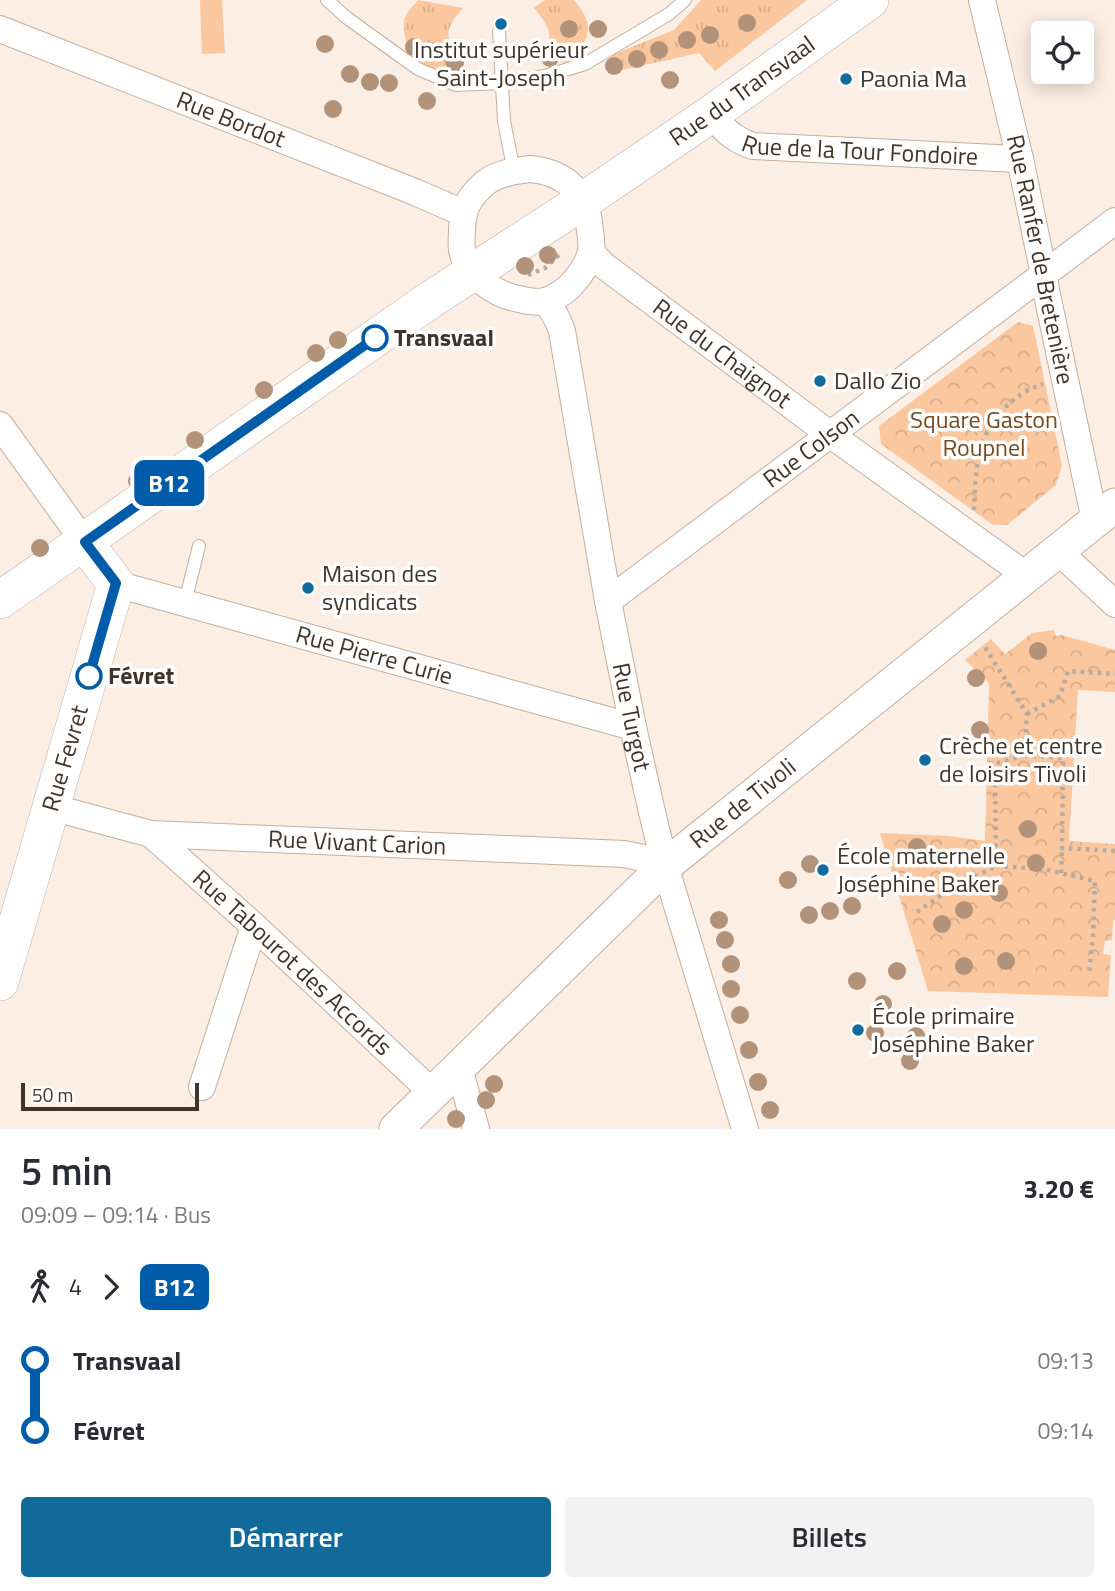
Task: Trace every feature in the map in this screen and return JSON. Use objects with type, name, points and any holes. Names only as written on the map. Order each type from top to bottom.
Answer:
[{"type":"main road","name":"Rue du Transvaal","points":[[85,542],[440,293],[711,114],[870,0]]},
{"type":"main road","points":[[0,600],[85,542],[116,583]]},
{"type":"main road","name":"Rue Fevret","points":[[0,982],[116,583]]},
{"type":"street","name":"Rue Ranfer de Bretenière","points":[[982,0],[1020,159],[1065,376],[1105,513]]},
{"type":"street","name":"Rue Bordot","points":[[0,29],[463,213]]},
{"type":"street","name":"Rue de la Tour Fondoire","points":[[711,114],[730,135],[753,146],[1020,159]]},
{"type":"street","points":[[545,170],[570,183],[588,211],[591,252],[582,273],[566,290],[545,302],[503,296],[489,288],[467,263],[462,251],[463,213],[466,205],[486,183],[499,175],[514,172],[545,170]]},
{"type":"street","name":"Rue Colson","points":[[608,601],[1115,221]]},
{"type":"street","name":"Rue du Chaignot","points":[[591,252],[603,265],[831,435],[1027,576]]},
{"type":"street","name":"Rue Turgot","points":[[545,302],[558,318],[562,331],[608,601],[665,866],[745,1129]]},
{"type":"street","points":[[0,425],[85,542]]},
{"type":"street","name":"Rue de Tivoli","points":[[396,1129],[665,866],[1105,513]]},
{"type":"street","points":[[1057,550],[1115,604]]},
{"type":"street","name":"Rue Pierre Curie","points":[[116,583],[633,727]]},
{"type":"street","name":"Rue Vivant Carion","points":[[51,807],[151,834],[624,854],[665,866]]},
{"type":"street","name":"Rue Tabourot des Accords","points":[[151,834],[433,1093]]},
{"type":"street","points":[[202,1087],[254,926]]},
{"type":"street","points":[[458,1068],[476,1129]]},
{"type":"lane","points":[[327,0],[347,18],[418,69],[456,85],[503,83],[545,76],[585,64],[669,14],[685,0]]},
{"type":"lane","points":[[499,31],[504,121],[514,172]]},
{"type":"lane","points":[[185,603],[199,546]]},
{"type":"path","points":[[972,536],[978,457],[990,426],[1002,410],[1023,391],[1065,376]]},
{"type":"path","points":[[980,640],[1027,715],[1024,755]]},
{"type":"path","points":[[1027,715],[1060,696],[1068,671],[1115,674]]},
{"type":"path","points":[[996,866],[995,764],[1024,755],[1063,758],[1061,873]]},
{"type":"path","points":[[1062,848],[1115,851]]},
{"type":"path","points":[[917,912],[943,894],[996,866],[1043,869],[1095,881],[1089,974]]},
{"type":"green space","points":[[200,0],[222,0],[225,53],[202,54]]},
{"type":"green space","points":[[418,0],[463,8],[452,23],[449,33],[449,39],[457,49],[457,76],[441,72],[419,61],[409,48],[404,21]]},
{"type":"green space","points":[[545,0],[574,0],[586,18],[588,33],[585,40],[566,63],[544,58],[549,32],[534,8]]},
{"type":"green space","points":[[701,0],[807,0],[715,71],[699,53],[608,73],[612,55],[674,30]]},
{"type":"green space","name":"Square Gaston Roupnel","points":[[1018,322],[1033,326],[1062,465],[1056,485],[1007,525],[993,525],[881,444],[879,426]]},
{"type":"green space","points":[[1054,630],[1056,636],[1062,635],[1115,650],[1115,692],[1078,690],[1069,841],[1115,844],[1115,920],[1112,940],[1105,941],[1103,954],[1111,955],[1108,997],[928,991],[880,833],[948,836],[985,841],[989,683],[965,660],[991,639],[1005,654],[1032,633]]},
{"type":"bus line","name":"B12","points":[[89,676],[116,583],[85,542],[375,338]]},
{"type":"place","name":"Institut supérieur Saint-Joseph","points":[[501,24]]},
{"type":"place","name":"Paonia Ma","points":[[846,79]]},
{"type":"place","name":"Transvaal","points":[[375,338]]},
{"type":"place","name":"Dallo Zio","points":[[820,381]]},
{"type":"place","name":"Maison des syndicats","points":[[308,588]]},
{"type":"place","name":"Févret","points":[[89,676]]},
{"type":"place","name":"Crèche et centre de loisirs Tivoli","points":[[925,760]]},
{"type":"place","name":"École maternelle Joséphine Baker","points":[[823,870]]},
{"type":"place","name":"École primaire Joséphine Baker","points":[[858,1030]]}]
